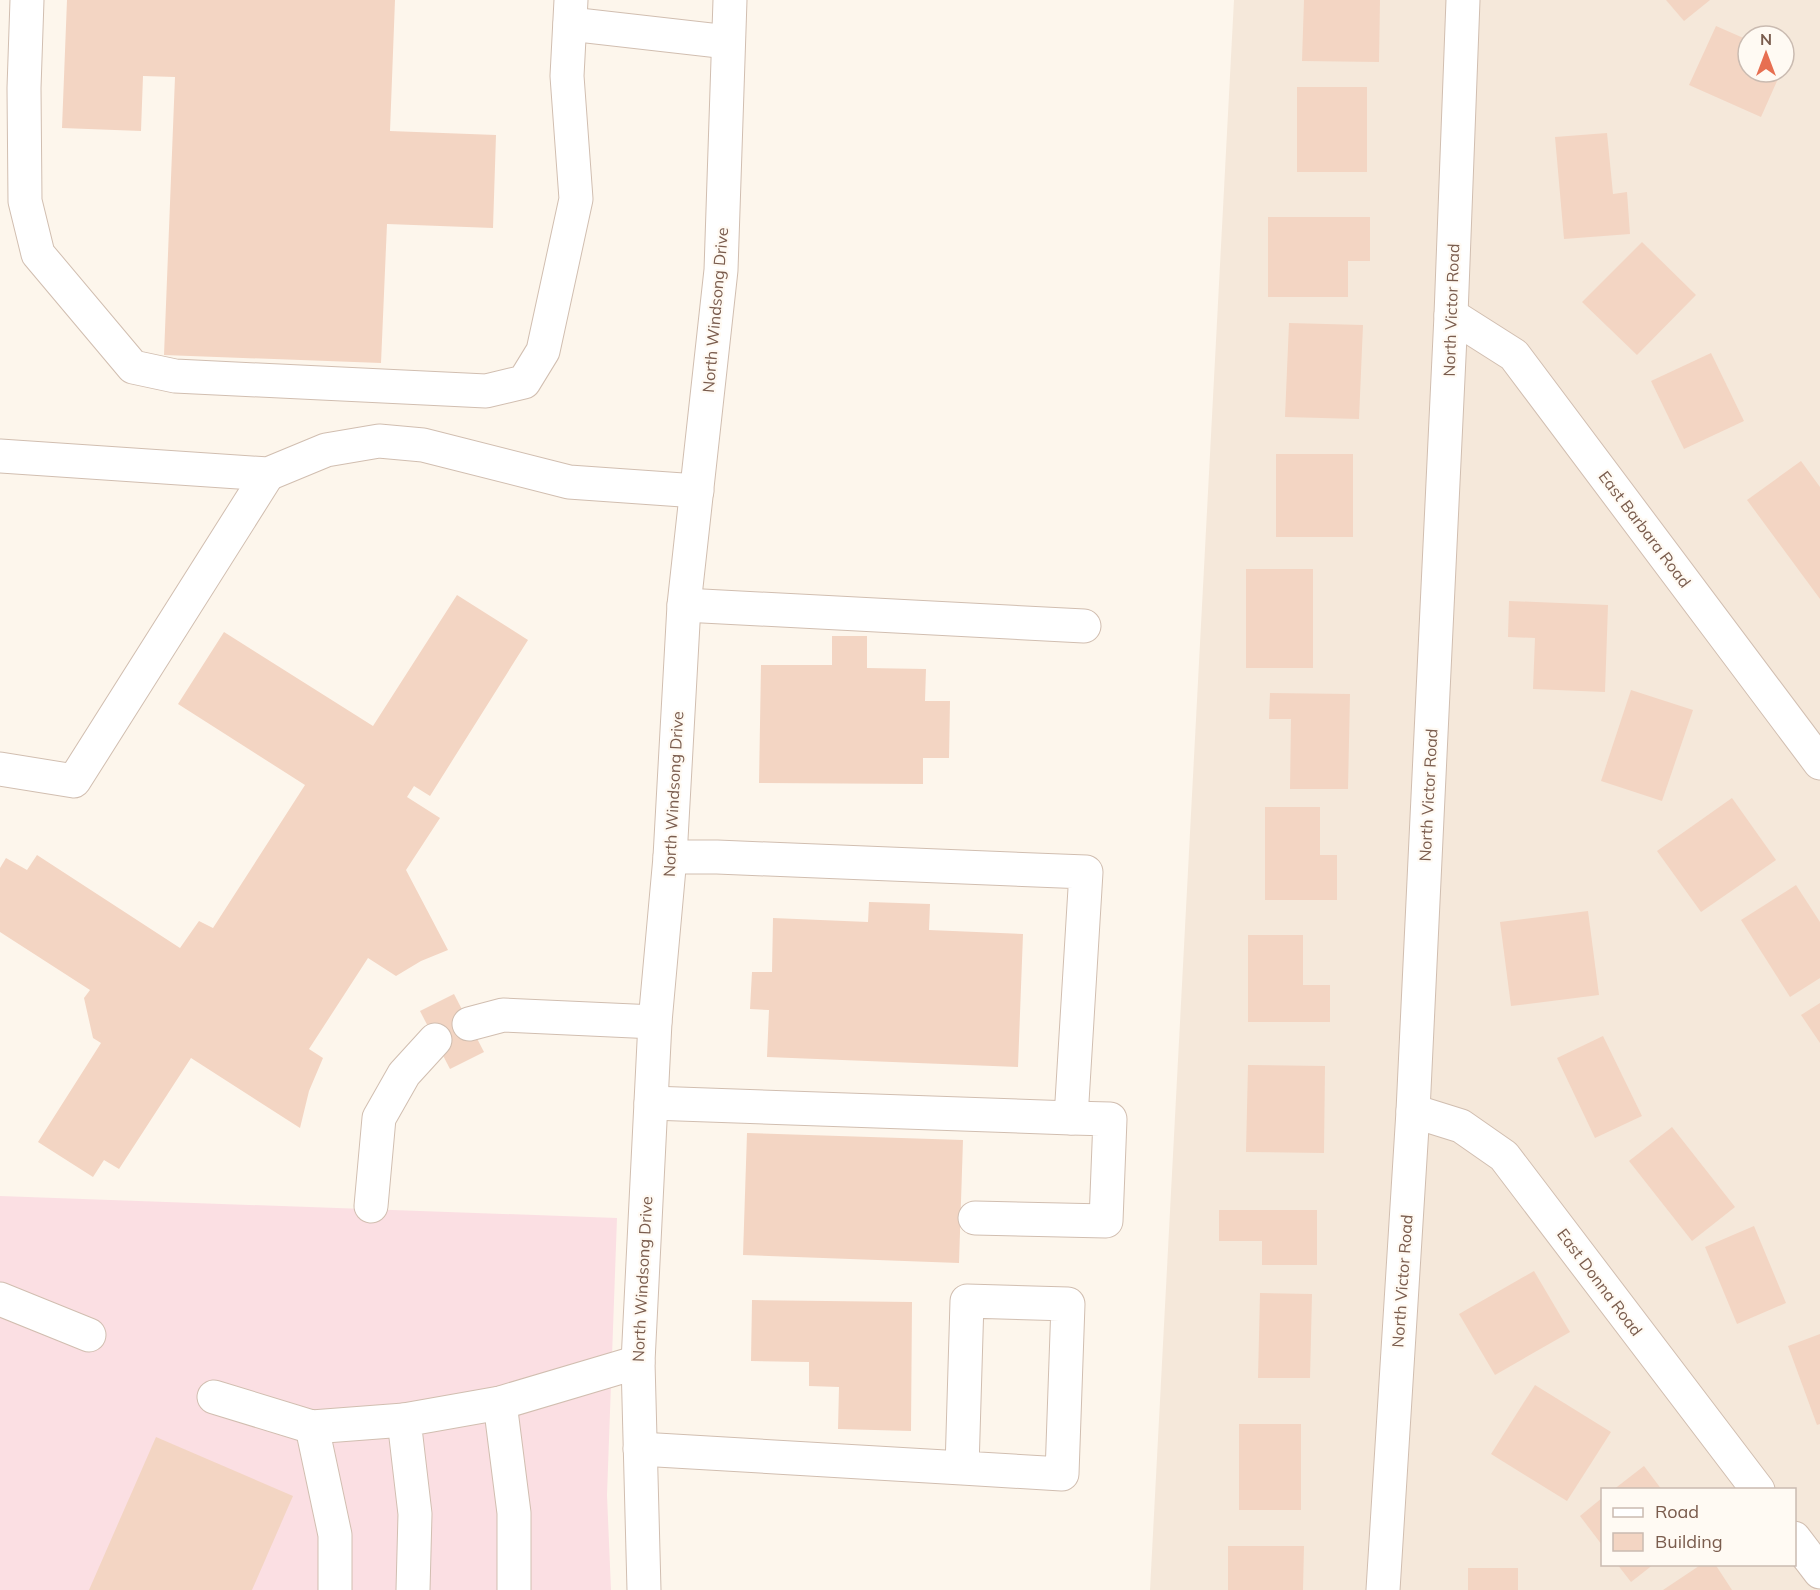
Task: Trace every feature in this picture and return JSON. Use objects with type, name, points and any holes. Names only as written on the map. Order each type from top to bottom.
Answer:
[{"type":"street","points":[[27,0],[24,88],[25,201],[38,254],[133,367],[175,376],[486,391],[524,382],[543,351],[576,199],[567,76],[570,12],[728,42]]},
{"type":"street","name":"North Windsong Drive","points":[[644,1590],[638,1362],[655,1022],[670,857],[684,605],[721,270],[730,0]]},
{"type":"street","name":"North Victor Road","points":[[1383,1590],[1413,1111],[1451,315],[1463,0]]},
{"type":"street","name":"East Barbara Road","points":[[1451,315],[1514,355],[1820,763]]},
{"type":"street","points":[[0,456],[268,474],[326,450],[379,441],[423,445],[568,482],[698,491]]},
{"type":"street","points":[[0,769],[74,781],[268,474]]},
{"type":"street","points":[[684,605],[1084,626]]},
{"type":"street","points":[[670,857],[1086,872],[1071,1118]]},
{"type":"street","points":[[469,1023],[503,1015],[655,1022]]},
{"type":"street","points":[[371,1206],[379,1118],[404,1074],[435,1040]]},
{"type":"street","points":[[651,1103],[1110,1119],[1106,1221],[975,1218]]},
{"type":"street","name":"East Donna Road","points":[[1413,1111],[1461,1126],[1504,1155],[1756,1488]]},
{"type":"street","points":[[0,1299],[89,1335]]},
{"type":"street","points":[[640,1449],[1062,1474],[1068,1304],[967,1301],[962,1468]]},
{"type":"street","points":[[214,1397],[312,1426],[404,1420],[500,1403],[638,1362]]},
{"type":"street","points":[[500,1403],[514,1513],[514,1590]]},
{"type":"street","points":[[404,1420],[415,1514],[413,1590]]},
{"type":"street","points":[[312,1426],[335,1535],[335,1590]]},
{"type":"street","points":[[1796,1541],[1820,1572]]},
{"type":"shaded area","points":[[1234,0],[1820,0],[1820,1590],[1150,1590]]},
{"type":"shaded area","points":[[0,1196],[617,1218],[607,1495],[611,1590],[0,1590]]},
{"type":"building","points":[[67,0],[395,0],[390,131],[496,135],[493,228],[387,224],[381,363],[164,355],[175,77],[143,76],[141,131],[62,128]]},
{"type":"building","points":[[1304,0],[1380,0],[1379,62],[1302,61]]},
{"type":"building","points":[[1666,0],[1710,0],[1684,21]]},
{"type":"building","points":[[1716,26],[1736,35],[1736,84],[1776,84],[1761,117],[1689,85]]},
{"type":"building","points":[[1297,87],[1367,87],[1367,172],[1297,172]]},
{"type":"building","points":[[1607,133],[1613,194],[1627,192],[1630,234],[1564,239],[1555,137]]},
{"type":"building","points":[[1268,217],[1370,217],[1370,261],[1348,261],[1348,297],[1268,297]]},
{"type":"building","points":[[1642,242],[1696,295],[1637,355],[1582,302]]},
{"type":"building","points":[[1289,323],[1363,325],[1359,419],[1285,417]]},
{"type":"building","points":[[1711,353],[1744,421],[1684,449],[1651,381]]},
{"type":"building","points":[[1276,454],[1353,454],[1353,537],[1276,537]]},
{"type":"building","points":[[1801,461],[1820,487],[1820,599],[1747,500]]},
{"type":"building","points":[[1246,569],[1313,569],[1313,668],[1246,668]]},
{"type":"building","points":[[457,595],[528,640],[430,796],[414,786],[407,797],[440,818],[406,870],[448,950],[421,961],[396,976],[368,958],[309,1049],[323,1058],[309,1091],[300,1128],[191,1058],[119,1169],[104,1160],[93,1177],[38,1142],[101,1043],[93,1038],[84,998],[90,990],[0,932],[0,868],[6,858],[27,870],[37,855],[180,948],[199,921],[213,928],[305,785],[178,704],[224,632],[373,726]]},
{"type":"building","points":[[1509,601],[1608,605],[1605,692],[1533,689],[1535,638],[1508,637]]},
{"type":"building","points":[[832,636],[867,636],[867,668],[926,669],[925,701],[950,701],[949,758],[923,758],[923,784],[759,783],[761,665],[832,665]]},
{"type":"building","points":[[1631,690],[1693,710],[1662,801],[1601,781]]},
{"type":"building","points":[[1270,693],[1350,694],[1348,789],[1290,789],[1291,719],[1269,719]]},
{"type":"building","points":[[1732,798],[1776,860],[1701,912],[1657,851]]},
{"type":"building","points":[[1265,807],[1320,807],[1320,855],[1337,855],[1337,900],[1265,900]]},
{"type":"building","points":[[1796,885],[1820,922],[1820,978],[1790,997],[1741,920]]},
{"type":"building","points":[[869,902],[930,904],[929,930],[1023,934],[1018,1067],[767,1057],[769,1010],[750,1009],[752,972],[772,972],[773,918],[868,922]]},
{"type":"building","points":[[1588,911],[1599,995],[1511,1006],[1500,922]]},
{"type":"building","points":[[1248,935],[1303,935],[1303,985],[1330,985],[1330,1022],[1248,1022]]},
{"type":"building","points":[[454,994],[484,1052],[450,1069],[420,1011]]},
{"type":"building","points":[[1820,1003],[1820,1043],[1801,1015]]},
{"type":"building","points":[[1603,1036],[1642,1116],[1595,1138],[1557,1058]]},
{"type":"building","points":[[1248,1065],[1325,1066],[1324,1153],[1246,1152]]},
{"type":"building","points":[[1672,1127],[1735,1207],[1692,1241],[1629,1161]]},
{"type":"building","points":[[747,1133],[963,1140],[959,1263],[743,1255]]},
{"type":"building","points":[[1219,1210],[1317,1210],[1317,1265],[1262,1265],[1262,1241],[1219,1241]]},
{"type":"building","points":[[1754,1226],[1786,1303],[1737,1324],[1705,1247]]},
{"type":"building","points":[[1534,1271],[1570,1332],[1495,1375],[1459,1314]]},
{"type":"building","points":[[1260,1293],[1312,1294],[1310,1378],[1258,1378]]},
{"type":"building","points":[[752,1300],[912,1302],[911,1431],[838,1429],[839,1387],[809,1386],[809,1362],[751,1361]]},
{"type":"building","points":[[1820,1334],[1820,1424],[1817,1425],[1788,1346]]},
{"type":"building","points":[[1535,1385],[1611,1432],[1567,1501],[1491,1454]]},
{"type":"building","points":[[1239,1424],[1301,1424],[1301,1510],[1239,1510]]},
{"type":"building","points":[[156,1437],[293,1496],[252,1590],[89,1590]]},
{"type":"building","points":[[1644,1466],[1660,1488],[1616,1488]]},
{"type":"building","points":[[1601,1499],[1601,1544],[1580,1516]]},
{"type":"building","points":[[1228,1546],[1304,1546],[1303,1590],[1228,1590]]},
{"type":"building","points":[[1619,1566],[1651,1566],[1631,1582]]},
{"type":"building","points":[[1699,1566],[1716,1566],[1732,1590],[1663,1590]]},
{"type":"building","points":[[1468,1568],[1518,1568],[1518,1590],[1468,1590]]}]
